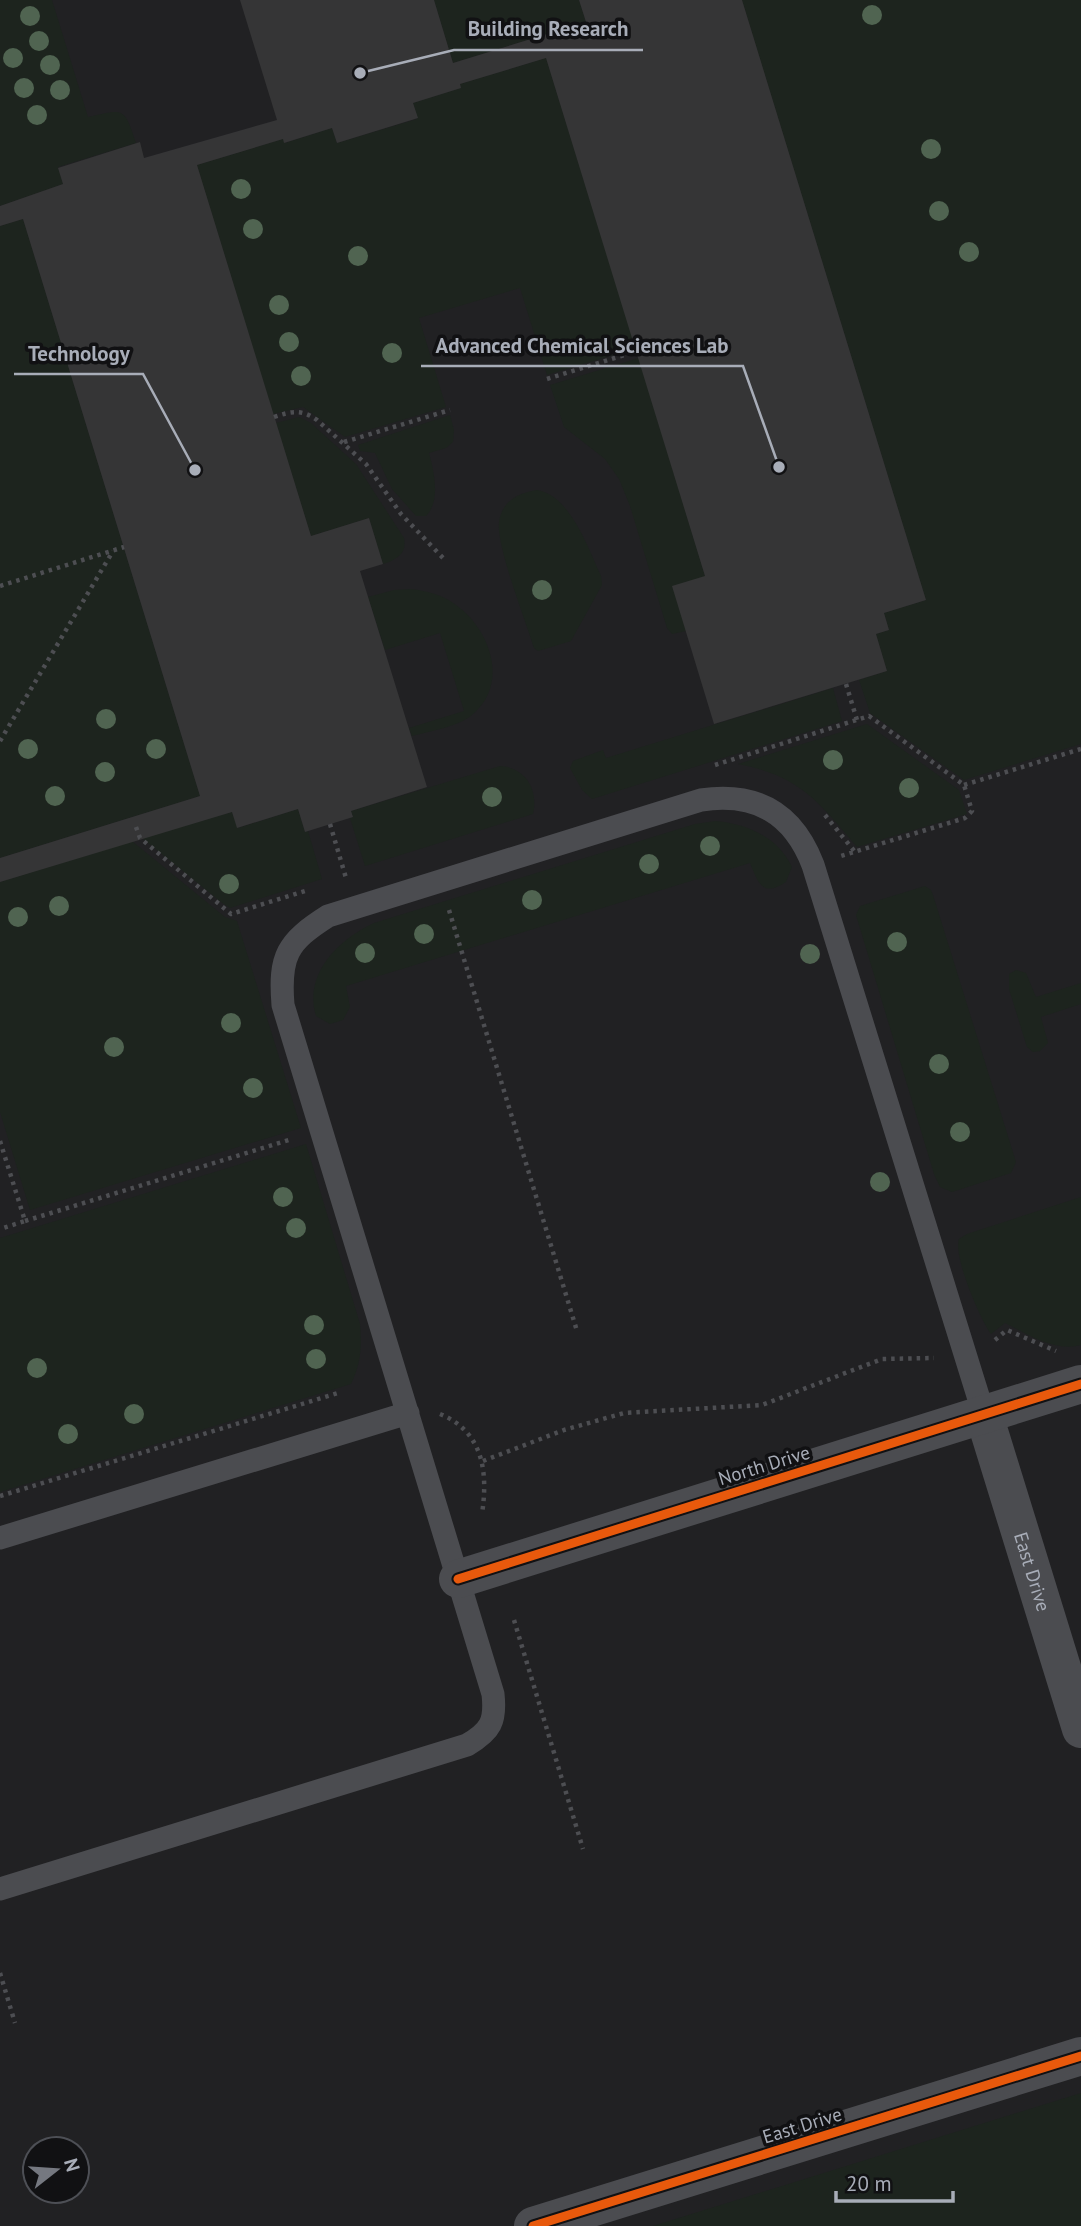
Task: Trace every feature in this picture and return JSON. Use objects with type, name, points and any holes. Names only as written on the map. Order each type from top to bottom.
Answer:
[{"type":"street","name":"North Drive","points":[[458,1579],[984,1415],[1073,1369]]},
{"type":"street","name":"East Drive","points":[[984,1415],[1081,1730]]},
{"type":"street","name":"East Drive","points":[[533,2226],[1081,2056]]},
{"type":"lane","points":[[0,1889],[467,1745],[481,1737],[491,1725],[495,1710],[493,1694],[283,1005],[281,977],[288,950],[304,931],[328,916],[673,807],[714,798],[742,800],[769,808],[798,835],[813,865],[984,1415]]},
{"type":"lane","points":[[0,1538],[408,1413]]},
{"type":"path","points":[[547,379],[637,351]]},
{"type":"path","points":[[343,442],[450,410]]},
{"type":"path","points":[[274,417],[288,412],[302,412],[317,420],[366,464],[401,514],[444,559]]},
{"type":"path","points":[[0,586],[124,547]]},
{"type":"path","points":[[0,741],[113,551]]},
{"type":"path","points":[[846,684],[857,720]]},
{"type":"path","points":[[702,769],[869,716],[964,785],[972,811],[965,818],[813,865]]},
{"type":"path","points":[[964,785],[1081,749]]},
{"type":"path","points":[[330,824],[346,878]]},
{"type":"path","points":[[136,827],[140,838],[231,914],[308,890]]},
{"type":"path","points":[[334,882],[359,875]]},
{"type":"path","points":[[446,901],[577,1331]]},
{"type":"path","points":[[0,1229],[321,1130]]},
{"type":"path","points":[[0,1141],[25,1221]]},
{"type":"path","points":[[995,1340],[1007,1330],[1073,1369]]},
{"type":"path","points":[[483,1461],[565,1430],[624,1413],[762,1405],[882,1359],[938,1358]]},
{"type":"path","points":[[0,1496],[338,1393]]},
{"type":"path","points":[[436,1412],[464,1431],[483,1461],[486,1482],[482,1514]]},
{"type":"path","points":[[514,1620],[583,1849]]},
{"type":"path","points":[[0,1973],[15,2023]]},
{"type":"shaded area","points":[[0,0],[1081,0],[1081,2226],[0,2226]]},
{"type":"shaded area","points":[[0,0],[52,0],[88,117],[109,112],[121,113],[128,122],[136,143],[58,167],[63,184],[0,206]]},
{"type":"shaded area","points":[[434,0],[579,0],[586,22],[453,63]]},
{"type":"shaded area","points":[[742,0],[1081,0],[1081,744],[964,780],[870,713],[859,680],[887,671],[876,634],[889,630],[884,613],[926,600]]},
{"type":"shaded area","points":[[546,58],[636,348],[547,375],[520,288],[419,318],[446,407],[345,437],[303,407],[273,414],[197,165],[283,139],[285,143],[332,128],[337,143],[417,119],[413,103],[461,88],[460,84]]},
{"type":"shaded area","points":[[23,219],[200,796],[0,858],[0,226]]},
{"type":"shaded area","points":[[639,358],[705,576],[686,631],[672,634],[667,628],[630,506],[619,479],[605,459],[564,427],[550,385]]},
{"type":"shaded area","points":[[450,415],[454,430],[453,442],[446,448],[429,453],[435,486],[434,502],[426,516],[416,516],[392,489],[375,453],[360,451],[358,445]]},
{"type":"shaded area","points":[[299,417],[311,423],[356,464],[404,538],[403,552],[397,558],[383,564],[369,518],[311,536],[276,423]]},
{"type":"shaded area","points":[[537,490],[549,494],[568,512],[590,551],[602,585],[571,641],[538,651],[534,648],[499,533],[499,522],[507,503],[523,493]]},
{"type":"shaded area","points":[[411,589],[446,599],[468,615],[486,642],[493,673],[484,702],[472,715],[451,726],[412,736],[409,728],[464,711],[440,633],[385,650],[368,597],[394,590]]},
{"type":"shaded area","points":[[833,688],[842,721],[592,799],[582,790],[570,768],[573,761],[603,750],[606,758]]},
{"type":"shaded area","points":[[867,724],[959,790],[967,814],[857,847],[819,804],[793,783],[759,769],[738,764]]},
{"type":"shaded area","points":[[500,766],[517,771],[528,781],[534,797],[533,814],[365,866],[350,818],[353,817],[351,811]]},
{"type":"shaded area","points":[[298,809],[305,832],[308,831],[322,879],[230,908],[142,838],[232,812],[238,828]]},
{"type":"shaded area","points":[[716,821],[739,825],[770,840],[792,867],[786,882],[778,887],[762,886],[750,863],[346,986],[350,1007],[343,1020],[330,1024],[316,1016],[313,1001],[319,972],[348,938],[374,923],[695,824]]},
{"type":"shaded area","points":[[132,841],[225,917],[237,921],[301,1128],[30,1210],[0,1112],[0,882]]},
{"type":"shaded area","points":[[925,886],[933,895],[1016,1162],[1011,1173],[952,1192],[940,1187],[934,1174],[856,915],[860,906]]},
{"type":"shaded area","points":[[1016,970],[1026,973],[1036,997],[1081,983],[1081,1004],[1041,1017],[1048,1043],[1040,1051],[1033,1052],[1027,1047],[1009,989],[1009,974]]},
{"type":"shaded area","points":[[306,1144],[360,1324],[360,1355],[351,1384],[0,1492],[0,1238]]},
{"type":"shaded area","points":[[1081,1197],[1081,1345],[1071,1347],[1051,1344],[1005,1323],[991,1334],[974,1302],[964,1273],[958,1247],[959,1239],[967,1234]]},
{"type":"shaded area","points":[[1081,2093],[1081,2226],[653,2226]]},
{"type":"building","points":[[240,0],[434,0],[453,63],[586,22],[579,0],[742,0],[926,600],[884,613],[889,630],[876,634],[887,671],[714,724],[672,586],[705,576],[546,58],[460,84],[461,88],[413,103],[418,118],[337,143],[332,128],[284,143],[283,139],[197,165],[311,536],[369,518],[383,564],[360,571],[427,787],[351,811],[353,817],[305,832],[298,809],[237,828],[232,812],[0,882],[0,858],[200,796],[23,219],[0,226],[0,206],[63,184],[58,168],[140,142],[144,158],[277,120]]},
{"type":"cycle path","points":[[458,1579],[1081,1384]]},
{"type":"cycle path","points":[[533,2226],[1081,2056]]},
{"type":"place","name":"Building Research","points":[[360,73]]},
{"type":"place","name":"Advanced Chemical Sciences Lab","points":[[779,467]]},
{"type":"place","name":"Technology","points":[[195,470]]}]
